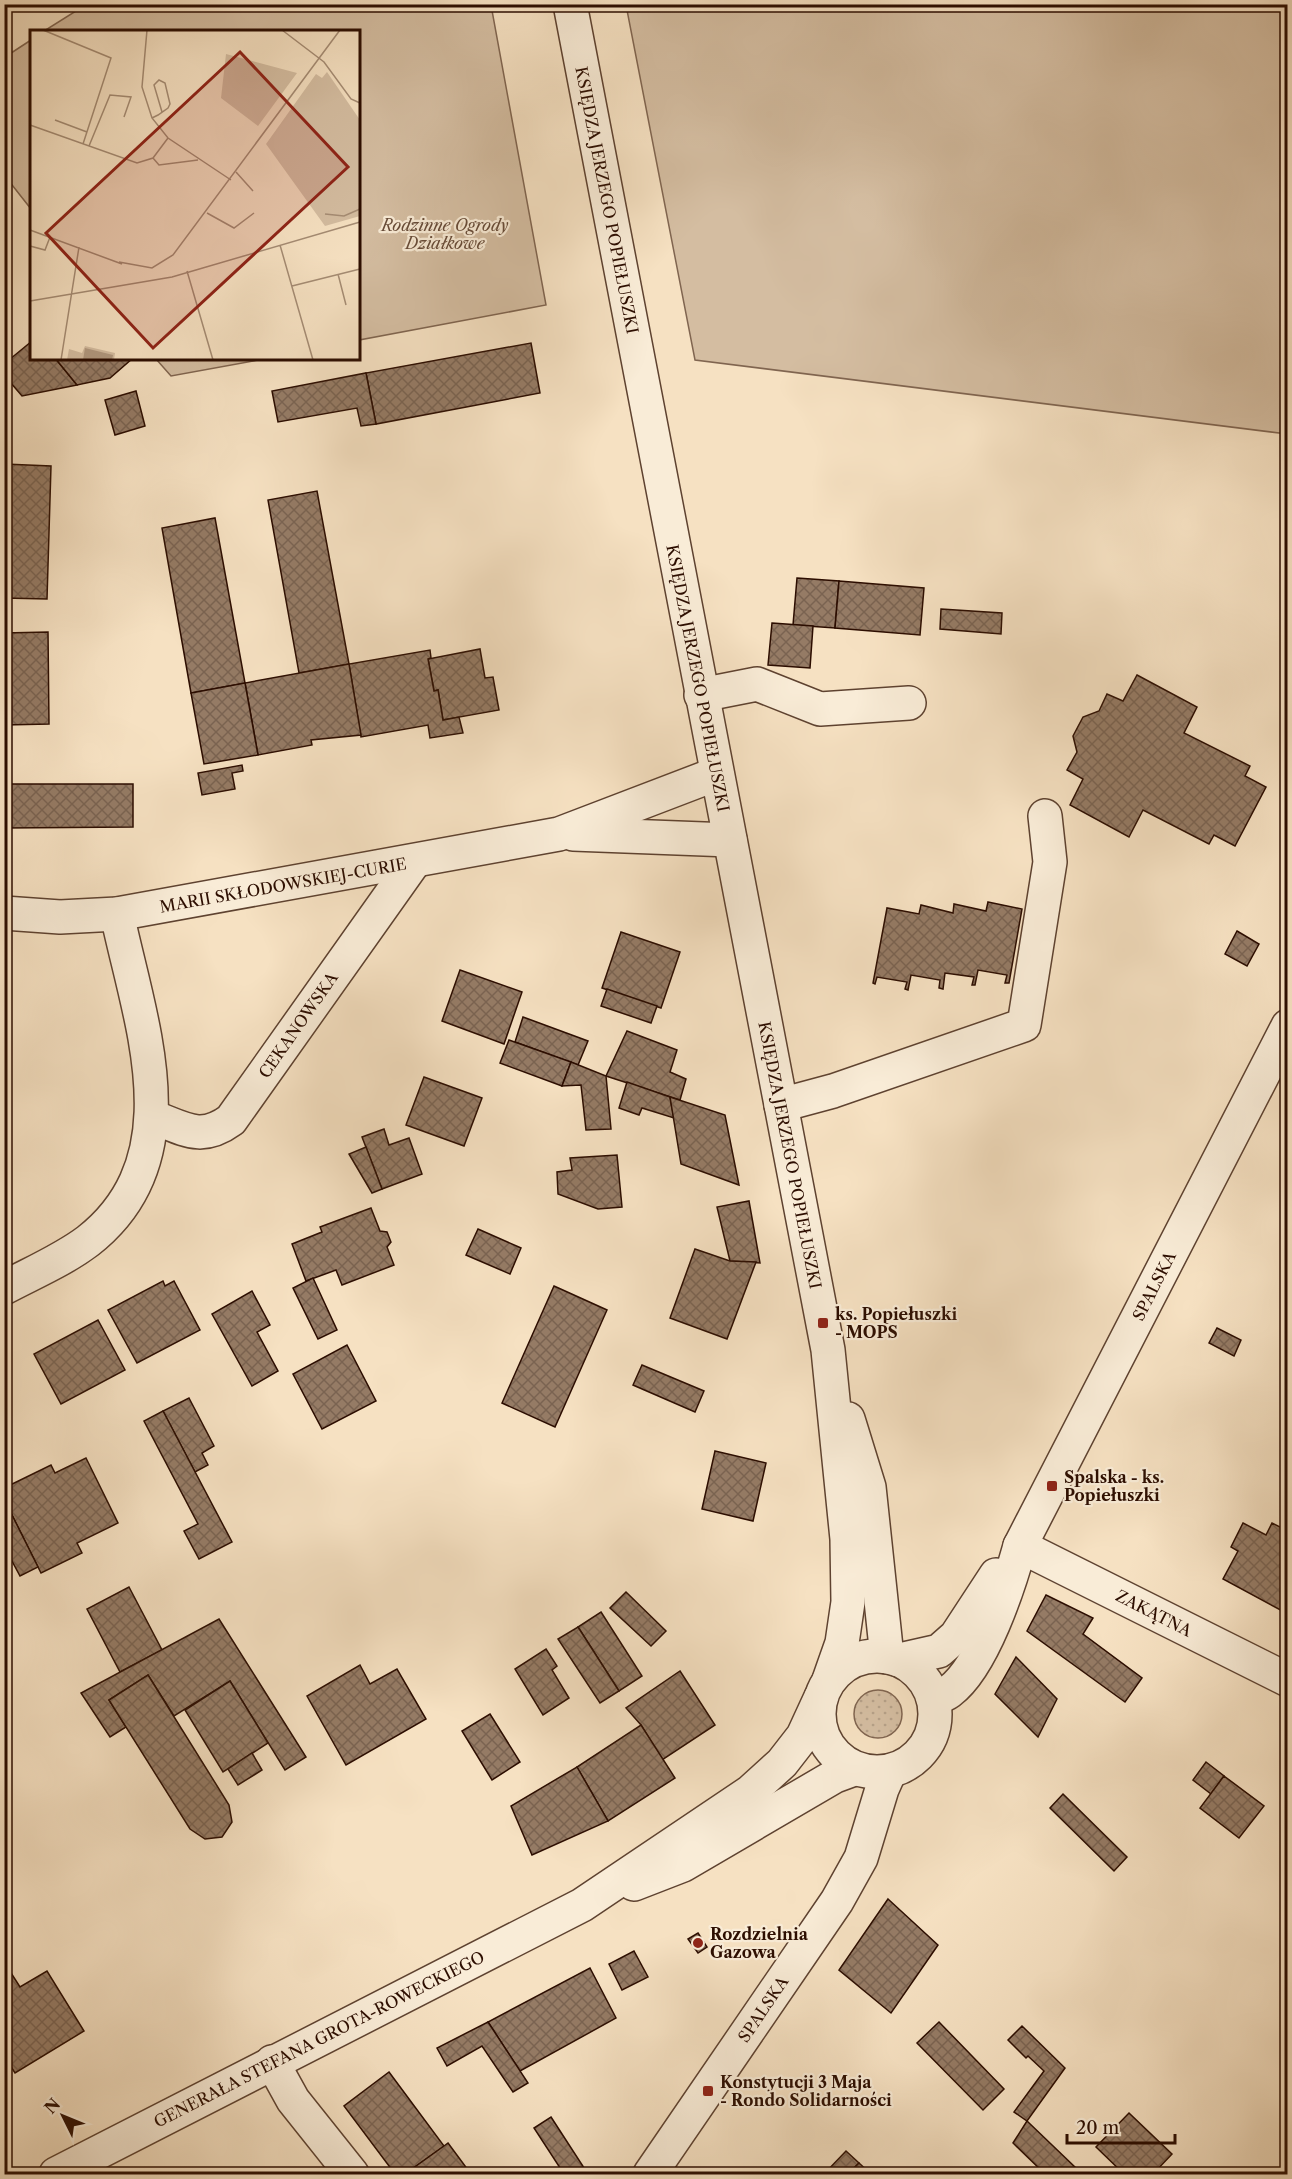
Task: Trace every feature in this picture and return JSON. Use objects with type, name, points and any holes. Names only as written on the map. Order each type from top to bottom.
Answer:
[{"type":"street","name":"KSIĘDZA JERZEGO POPIEŁUSZKI","points":[[570,4],[828,1350],[847,1539],[848,1602],[842,1643],[825,1688]]},
{"type":"street","points":[[701,694],[757,684],[820,709],[909,703]]},
{"type":"street","name":"MARII SKŁODOWSKIEJ-CURIE","points":[[4,913],[60,917],[117,914],[560,834],[716,774]]},
{"type":"street","points":[[781,1105],[833,1091],[1024,1025],[1050,862],[1045,816]]},
{"type":"street","name":"MARII SKŁODOWSKIEJ-CURIE","points":[[560,834],[730,840]]},
{"type":"street","name":"CEKANOWSKA","points":[[153,1118],[200,1134],[217,1130],[231,1120],[414,862]]},
{"type":"street","points":[[4,1288],[88,1241],[122,1207],[144,1165],[153,1118],[150,1070],[117,914]]},
{"type":"street","name":"SPALSKA","points":[[934,1699],[950,1692],[973,1666],[1008,1589],[1020,1546],[1287,1026]]},
{"type":"street","name":"KSIĘDZA JERZEGO POPIEŁUSZKI","points":[[828,1350],[869,1487],[893,1658]]},
{"type":"street","name":"SPALSKA","points":[[893,1658],[939,1651],[956,1636],[991,1581],[1020,1546]]},
{"type":"street","name":"ZAKĄTNA","points":[[1020,1546],[1287,1680]]},
{"type":"street","points":[[871,1656],[893,1658],[914,1669],[926,1682],[934,1699],[936,1718],[932,1736],[922,1752],[908,1764],[890,1771],[873,1773],[854,1769],[839,1759],[828,1747],[821,1731],[818,1714],[825,1688],[840,1668],[855,1660],[871,1656]]},
{"type":"street","name":"GENERAŁA STEFANA GROTA-ROWECKIEGO","points":[[582,1905],[750,1792],[782,1762],[803,1736],[825,1688]]},
{"type":"street","name":"GENERAŁA STEFANA GROTA-ROWECKIEGO","points":[[56,2175],[272,2062],[582,1905],[683,1865],[835,1776],[854,1769]]},
{"type":"street","name":"SPALSKA","points":[[650,2175],[837,1901],[861,1858],[882,1789],[890,1771]]},
{"type":"street","points":[[272,2062],[292,2100],[352,2175]]},
{"type":"green space","name":"Rodzinne Ogrody Działkowe","points":[[87,4],[491,5],[546,305],[360,340],[360,30],[46,30]]},
{"type":"green space","points":[[626,5],[1287,5],[1287,434],[695,360]]},
{"type":"green space","points":[[30,41],[30,208],[5,176],[5,57]]},
{"type":"green space","points":[[157,360],[259,360],[171,376]]},
{"type":"green space","points":[[878,1690],[895,1697],[902,1714],[895,1731],[878,1738],[861,1731],[854,1714],[861,1697]]},
{"type":"building","points":[[30,343],[30,360],[57,360],[77,385],[22,396],[4,375],[4,364]]},
{"type":"building","points":[[531,343],[540,393],[376,424],[366,373]]},
{"type":"building","points":[[57,360],[131,360],[110,378],[77,385]]},
{"type":"building","points":[[366,373],[376,424],[361,426],[357,408],[278,422],[272,391]]},
{"type":"building","points":[[136,391],[145,426],[115,435],[105,400]]},
{"type":"building","points":[[4,464],[51,466],[47,599],[4,598]]},
{"type":"building","points":[[317,491],[349,664],[299,673],[268,500]]},
{"type":"building","points":[[215,518],[245,683],[191,693],[162,528]]},
{"type":"building","points":[[797,578],[839,581],[835,628],[793,625]]},
{"type":"building","points":[[839,581],[924,588],[920,635],[835,628]]},
{"type":"building","points":[[941,609],[1002,613],[1001,634],[940,629]]},
{"type":"building","points":[[772,623],[813,626],[810,668],[768,665]]},
{"type":"building","points":[[48,632],[49,724],[4,725],[4,633]]},
{"type":"building","points":[[480,649],[485,678],[493,677],[499,710],[443,720],[438,690],[434,691],[428,659]]},
{"type":"building","points":[[430,650],[431,658],[428,659],[434,691],[438,690],[443,720],[459,717],[463,733],[430,738],[428,725],[361,737],[349,664]]},
{"type":"building","points":[[349,664],[361,735],[311,740],[312,745],[258,755],[245,683]]},
{"type":"building","points":[[1137,675],[1197,707],[1184,733],[1250,766],[1245,776],[1266,787],[1235,846],[1214,835],[1209,844],[1143,810],[1129,837],[1070,805],[1083,779],[1067,770],[1077,752],[1073,736],[1083,717],[1099,711],[1107,694],[1123,701]]},
{"type":"building","points":[[245,683],[258,755],[204,764],[191,693]]},
{"type":"building","points":[[242,765],[243,771],[232,773],[235,789],[202,795],[198,773]]},
{"type":"building","points":[[4,784],[133,784],[133,827],[4,828]]},
{"type":"building","points":[[988,902],[1022,909],[1009,983],[1005,983],[1007,975],[978,970],[975,985],[972,985],[974,977],[945,973],[943,989],[939,988],[940,980],[911,975],[908,990],[905,989],[907,982],[877,977],[875,984],[873,983],[887,908],[919,914],[921,905],[953,913],[954,904],[986,911]]},
{"type":"building","points":[[1237,931],[1259,944],[1247,966],[1225,954]]},
{"type":"building","points":[[621,932],[680,952],[661,1008],[602,988]]},
{"type":"building","points":[[460,970],[522,992],[504,1044],[442,1021]]},
{"type":"building","points":[[607,989],[657,1006],[651,1023],[601,1006]]},
{"type":"building","points":[[523,1017],[588,1041],[578,1065],[515,1042]]},
{"type":"building","points":[[627,1031],[677,1050],[670,1072],[686,1079],[680,1100],[606,1076]]},
{"type":"building","points":[[509,1040],[571,1062],[562,1086],[500,1063]]},
{"type":"building","points":[[571,1062],[606,1076],[611,1129],[586,1130],[581,1085],[562,1086]]},
{"type":"building","points":[[424,1077],[482,1098],[464,1146],[406,1125]]},
{"type":"building","points":[[627,1082],[670,1097],[674,1118],[642,1108],[639,1115],[619,1108]]},
{"type":"building","points":[[670,1097],[725,1115],[739,1185],[681,1164]]},
{"type":"building","points":[[384,1129],[389,1145],[409,1138],[422,1174],[382,1189],[362,1137]]},
{"type":"building","points":[[366,1147],[382,1189],[372,1193],[349,1154]]},
{"type":"building","points":[[617,1155],[622,1207],[598,1209],[558,1194],[557,1172],[572,1170],[570,1158]]},
{"type":"building","points":[[749,1201],[760,1263],[730,1261],[717,1207]]},
{"type":"building","points":[[371,1208],[380,1231],[387,1232],[391,1242],[387,1247],[394,1265],[342,1285],[336,1270],[306,1281],[292,1244],[322,1232],[320,1227]]},
{"type":"building","points":[[478,1229],[521,1248],[510,1274],[466,1255]]},
{"type":"building","points":[[695,1249],[730,1261],[756,1262],[727,1339],[670,1318]]},
{"type":"building","points":[[313,1278],[337,1330],[318,1339],[293,1288]]},
{"type":"building","points":[[163,1281],[165,1286],[174,1281],[200,1330],[137,1363],[108,1310]]},
{"type":"building","points":[[554,1286],[607,1310],[555,1427],[502,1403]]},
{"type":"building","points":[[252,1291],[270,1325],[257,1332],[278,1371],[252,1386],[212,1314]]},
{"type":"building","points":[[98,1320],[125,1370],[61,1404],[34,1354]]},
{"type":"building","points":[[1217,1328],[1241,1340],[1234,1356],[1209,1343]]},
{"type":"building","points":[[347,1345],[376,1401],[322,1429],[293,1374]]},
{"type":"building","points":[[642,1365],[704,1391],[695,1412],[633,1385]]},
{"type":"building","points":[[189,1398],[214,1446],[202,1453],[208,1465],[195,1472],[163,1411]]},
{"type":"building","points":[[163,1411],[232,1542],[199,1559],[184,1531],[198,1524],[144,1421]]},
{"type":"building","points":[[715,1451],[766,1463],[753,1521],[702,1509]]},
{"type":"building","points":[[86,1458],[118,1523],[77,1543],[82,1553],[41,1573],[4,1499],[4,1488],[51,1465],[55,1473]]},
{"type":"building","points":[[9,1509],[38,1567],[20,1576],[4,1546],[4,1511]]},
{"type":"building","points":[[1243,1523],[1266,1535],[1272,1523],[1288,1531],[1283,1542],[1288,1545],[1288,1614],[1223,1579],[1238,1551],[1231,1547]]},
{"type":"building","points":[[129,1587],[162,1650],[120,1672],[87,1609]]},
{"type":"building","points":[[626,1592],[666,1631],[651,1646],[610,1608]]},
{"type":"building","points":[[1046,1595],[1093,1618],[1083,1634],[1142,1678],[1125,1702],[1027,1631]]},
{"type":"building","points":[[601,1612],[642,1676],[619,1691],[578,1627]]},
{"type":"building","points":[[219,1619],[306,1757],[285,1770],[230,1681],[174,1716],[148,1675],[109,1700],[126,1727],[110,1737],[81,1693]]},
{"type":"building","points":[[578,1627],[619,1691],[600,1703],[558,1639]]},
{"type":"building","points":[[546,1649],[557,1666],[552,1670],[569,1698],[543,1715],[515,1669]]},
{"type":"building","points":[[1016,1657],[1057,1699],[1038,1737],[995,1694]]},
{"type":"building","points":[[360,1665],[370,1684],[397,1669],[426,1719],[346,1765],[307,1696]]},
{"type":"building","points":[[680,1671],[715,1725],[662,1760],[641,1725],[626,1708]]},
{"type":"building","points":[[148,1675],[229,1805],[232,1822],[222,1837],[205,1839],[190,1829],[109,1700]]},
{"type":"building","points":[[230,1681],[268,1743],[223,1772],[185,1710]]},
{"type":"building","points":[[490,1714],[520,1762],[492,1780],[462,1731]]},
{"type":"building","points":[[641,1725],[675,1778],[608,1821],[577,1767]]},
{"type":"building","points":[[252,1753],[262,1770],[238,1785],[228,1769]]},
{"type":"building","points":[[1206,1762],[1224,1776],[1211,1794],[1193,1780]]},
{"type":"building","points":[[577,1767],[608,1821],[532,1855],[511,1806]]},
{"type":"building","points":[[1224,1776],[1264,1806],[1239,1838],[1200,1808]]},
{"type":"building","points":[[1063,1794],[1127,1857],[1114,1871],[1050,1808]]},
{"type":"building","points":[[888,1899],[938,1945],[891,2013],[839,1970]]},
{"type":"building","name":"Rozdzielnia Gazowa","points":[[698,1933],[707,1947],[698,1953],[688,1939]]},
{"type":"building","points":[[634,1951],[648,1977],[622,1990],[609,1964]]},
{"type":"building","points":[[4,1962],[20,1987],[47,1971],[84,2031],[15,2073],[4,2056]]},
{"type":"building","points":[[590,1968],[616,2018],[520,2071],[488,2022]]},
{"type":"building","points":[[488,2022],[528,2083],[513,2092],[482,2046],[447,2066],[437,2048]]},
{"type":"building","points":[[939,2022],[1004,2089],[983,2110],[917,2043]]},
{"type":"building","points":[[1022,2026],[1065,2068],[1027,2121],[1014,2112],[1044,2071],[1028,2056],[1026,2058],[1008,2040]]},
{"type":"building","points":[[389,2072],[444,2146],[405,2174],[395,2174],[344,2106]]},
{"type":"building","points":[[1129,2113],[1172,2154],[1153,2174],[1124,2174],[1096,2147]]},
{"type":"building","points":[[551,2117],[588,2174],[564,2174],[534,2128]]},
{"type":"building","points":[[1027,2121],[1077,2169],[1071,2174],[1045,2174],[1013,2143]]},
{"type":"building","points":[[448,2143],[471,2174],[405,2174],[444,2146]]},
{"type":"building","points":[[846,2151],[859,2163],[848,2174],[824,2174]]},
{"type":"building","points":[[859,2163],[871,2174],[848,2174]]},
{"type":"place","name":"ks. Popiełuszki - MOPS","points":[[823,1323]]},
{"type":"place","name":"Spalska - ks. Popiełuszki","points":[[1052,1486]]},
{"type":"place","name":"Rozdzielnia Gazowa","points":[[698,1943]]},
{"type":"place","name":"Konstytucji 3 Maja - Rondo Solidarności","points":[[708,2091]]}]
